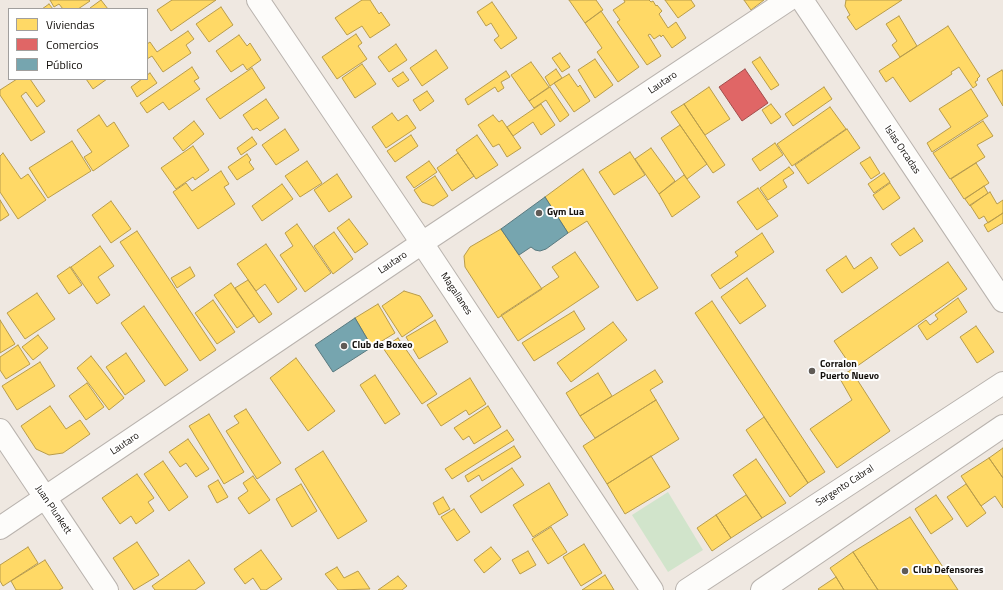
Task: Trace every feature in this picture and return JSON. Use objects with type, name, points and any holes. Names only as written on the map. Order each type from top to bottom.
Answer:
[{"type":"street","name":"Magallanes","points":[[258,0],[652,590]]},
{"type":"street","name":"Lautaro","points":[[0,528],[788,0]]},
{"type":"street","name":"Islas Orcadas","points":[[802,0],[1003,301]]},
{"type":"street","name":"Sargento Cabral","points":[[688,590],[1003,383]]},
{"type":"street","points":[[762,590],[1003,426]]},
{"type":"street","name":"Juan Plunkett","points":[[0,430],[107,590]]},
{"type":"green space","points":[[668,492],[703,550],[668,572],[632,515]]},
{"type":"building: Viviendas","points":[[50,0],[90,1],[80,8],[62,8],[59,4],[54,7]]},
{"type":"building: Viviendas","points":[[101,0],[107,8],[90,8]]},
{"type":"building: Viviendas","points":[[172,0],[216,0],[171,31],[157,10]]},
{"type":"building: Viviendas","points":[[362,0],[370,0],[379,14],[381,12],[390,25],[370,38],[362,26],[347,35],[335,18]]},
{"type":"building: Viviendas","points":[[569,0],[596,0],[603,10],[585,23]]},
{"type":"building: Viviendas","points":[[624,0],[653,1],[662,11],[659,14],[668,28],[676,22],[686,38],[672,48],[663,35],[661,37],[660,35],[654,39],[650,34],[648,35],[661,56],[647,65],[617,22],[620,20],[613,10],[625,2]]},
{"type":"building: Viviendas","points":[[665,0],[691,0],[695,6],[678,18]]},
{"type":"building: Viviendas","points":[[744,0],[764,0],[751,10]]},
{"type":"building: Viviendas","points":[[846,0],[902,0],[856,30],[847,17],[850,15],[845,6]]},
{"type":"building: Viviendas","points":[[492,2],[517,38],[501,49],[494,40],[499,36],[491,23],[486,26],[477,12]]},
{"type":"building: Viviendas","points":[[49,4],[52,8],[43,8]]},
{"type":"building: Viviendas","points":[[221,7],[233,25],[209,42],[196,24]]},
{"type":"building: Viviendas","points":[[601,11],[639,67],[618,82],[597,52],[602,48],[585,23]]},
{"type":"building: Viviendas","points":[[899,16],[917,46],[900,57],[892,45],[897,41],[886,24]]},
{"type":"building: Viviendas","points":[[948,26],[980,76],[975,82],[977,85],[973,88],[959,67],[951,72],[952,74],[910,102],[893,77],[886,82],[879,71]]},
{"type":"building: Viviendas","points":[[188,31],[194,39],[186,45],[191,53],[163,72],[152,56],[148,58],[148,43],[150,42],[157,52]]},
{"type":"building: Viviendas","points":[[356,34],[362,43],[358,46],[367,59],[337,79],[322,57]]},
{"type":"building: Viviendas","points":[[239,35],[247,46],[250,43],[261,60],[247,70],[243,64],[231,72],[216,51]]},
{"type":"building: Viviendas","points":[[396,44],[407,60],[389,72],[378,57]]},
{"type":"building: Viviendas","points":[[436,50],[448,68],[422,86],[410,68]]},
{"type":"building: Viviendas","points":[[560,53],[570,67],[562,72],[552,58]]},
{"type":"building: Viviendas","points":[[760,57],[779,85],[771,90],[752,62]]},
{"type":"building: Viviendas","points":[[595,59],[613,85],[595,98],[578,70]]},
{"type":"building: Viviendas","points":[[531,62],[549,87],[529,101],[511,75]]},
{"type":"building: Viviendas","points":[[362,64],[376,84],[355,98],[342,78]]},
{"type":"building: Viviendas","points":[[192,67],[199,78],[194,81],[200,89],[169,110],[163,102],[147,113],[140,103]]},
{"type":"building: Viviendas","points":[[252,68],[265,88],[220,119],[206,99]]},
{"type":"building: Viviendas","points":[[556,69],[562,78],[550,86],[545,77]]},
{"type":"building: Viviendas","points":[[1002,70],[1003,72],[1003,106],[987,79]]},
{"type":"building: Viviendas","points":[[506,71],[510,77],[501,82],[504,88],[498,92],[495,87],[468,105],[465,99]]},
{"type":"building: Viviendas","points":[[403,72],[409,80],[398,87],[392,79]]},
{"type":"building: Viviendas","points":[[150,73],[157,83],[137,97],[131,87],[141,80],[148,80],[148,74]]},
{"type":"building: Viviendas","points":[[569,74],[578,87],[580,85],[590,101],[574,112],[554,83]]},
{"type":"building: Viviendas","points":[[15,80],[31,80],[45,101],[37,107],[26,92],[21,96],[45,132],[31,141],[0,95],[0,90]]},
{"type":"building: Viviendas","points":[[87,80],[106,80],[93,89]]},
{"type":"building: Viviendas","points":[[550,87],[569,115],[560,122],[546,100],[534,108],[529,101]]},
{"type":"building: Viviendas","points":[[709,87],[730,119],[705,135],[684,104]]},
{"type":"building: Viviendas","points":[[824,87],[832,99],[793,126],[785,114]]},
{"type":"building: Viviendas","points":[[971,89],[988,116],[932,152],[927,143],[951,127],[939,109]]},
{"type":"building: Viviendas","points":[[427,91],[434,101],[420,111],[413,100]]},
{"type":"building: Viviendas","points":[[266,99],[279,118],[260,131],[257,128],[253,130],[243,115]]},
{"type":"building: Viviendas","points":[[541,104],[555,125],[541,135],[533,122],[513,136],[507,127]]},
{"type":"building: Viviendas","points":[[684,104],[725,165],[713,173],[671,112]]},
{"type":"building: Viviendas","points":[[771,104],[781,117],[771,124],[762,110]]},
{"type":"building: Viviendas","points":[[830,107],[846,129],[792,166],[777,144]]},
{"type":"building: Viviendas","points":[[392,113],[398,121],[407,115],[416,128],[386,148],[372,127]]},
{"type":"building: Viviendas","points":[[99,115],[107,127],[114,122],[129,146],[93,171],[84,157],[92,152],[77,130]]},
{"type":"building: Viviendas","points":[[493,115],[499,122],[502,120],[521,148],[507,157],[499,144],[493,147],[478,125]]},
{"type":"building: Viviendas","points":[[194,121],[204,134],[183,151],[173,138]]},
{"type":"building: Viviendas","points":[[983,121],[993,136],[977,145],[985,157],[950,179],[933,153]]},
{"type":"building: Viviendas","points":[[680,125],[707,164],[687,179],[661,138]]},
{"type":"building: Viviendas","points":[[285,129],[299,150],[276,165],[262,145]]},
{"type":"building: Viviendas","points":[[847,129],[860,148],[808,184],[795,165]]},
{"type":"building: Viviendas","points":[[411,135],[418,146],[395,162],[387,151]]},
{"type":"building: Viviendas","points":[[477,135],[498,165],[476,179],[456,150]]},
{"type":"building: Viviendas","points":[[252,137],[257,144],[241,155],[237,148]]},
{"type":"building: Viviendas","points":[[72,141],[91,171],[48,198],[29,168]]},
{"type":"building: Viviendas","points":[[775,143],[783,155],[760,171],[752,159]]},
{"type":"building: Viviendas","points":[[193,146],[209,170],[195,180],[193,177],[176,189],[161,168]]},
{"type":"building: Viviendas","points":[[651,148],[675,181],[659,194],[635,159]]},
{"type":"building: Viviendas","points":[[630,152],[645,175],[614,195],[599,172]]},
{"type":"building: Viviendas","points":[[3,153],[21,179],[28,174],[46,200],[18,219],[0,192],[0,156]]},
{"type":"building: Viviendas","points":[[458,153],[474,176],[452,191],[437,168]]},
{"type":"building: Viviendas","points":[[247,154],[251,160],[249,162],[254,169],[237,180],[228,167]]},
{"type":"building: Viviendas","points":[[870,157],[880,173],[871,179],[860,163]]},
{"type":"building: Viviendas","points":[[307,161],[322,183],[300,197],[285,176]]},
{"type":"building: Viviendas","points":[[429,161],[437,172],[414,188],[406,177]]},
{"type":"building: Viviendas","points":[[976,163],[989,183],[964,199],[951,179]]},
{"type":"building: Viviendas","points":[[789,167],[794,173],[783,180],[787,187],[768,200],[760,188]]},
{"type":"building: Viviendas","points":[[583,169],[658,288],[637,301],[587,221],[568,233],[545,197]]},
{"type":"building: Viviendas","points":[[221,171],[229,184],[224,187],[235,204],[198,229],[173,192],[186,183],[192,191]]},
{"type":"building: Viviendas","points":[[884,173],[890,182],[874,193],[868,184]]},
{"type":"building: Viviendas","points":[[337,174],[352,197],[329,212],[314,190]]},
{"type":"building: Viviendas","points":[[684,175],[700,197],[672,217],[659,194]]},
{"type":"building: Viviendas","points":[[435,176],[448,196],[433,206],[422,202],[414,190]]},
{"type":"building: Viviendas","points":[[890,183],[900,198],[883,210],[873,195]]},
{"type":"building: Viviendas","points":[[282,184],[293,199],[262,221],[252,206]]},
{"type":"building: Viviendas","points":[[984,186],[988,193],[970,206],[965,199]]},
{"type":"building: Viviendas","points":[[758,188],[778,216],[757,230],[737,202]]},
{"type":"building: Viviendas","points":[[990,192],[997,204],[1003,200],[1003,213],[988,223],[984,216],[979,219],[970,205]]},
{"type":"building: Viviendas","points":[[0,200],[9,215],[0,221]]},
{"type":"building: Viviendas","points":[[111,201],[131,229],[111,243],[92,215]]},
{"type":"building: Viviendas","points":[[1003,213],[1003,223],[988,232],[984,225]]},
{"type":"building: Viviendas","points":[[349,219],[368,244],[355,253],[337,228]]},
{"type":"building: Viviendas","points":[[297,224],[331,273],[305,292],[280,255],[293,246],[285,233]]},
{"type":"building: Viviendas","points":[[914,228],[923,241],[900,256],[891,244]]},
{"type":"building: Viviendas","points":[[501,229],[542,289],[498,318],[465,267],[464,256],[470,247]]},
{"type":"building: Viviendas","points":[[137,231],[216,350],[200,361],[120,242]]},
{"type":"building: Viviendas","points":[[334,232],[353,259],[333,274],[314,246]]},
{"type":"building: Viviendas","points":[[762,233],[774,252],[720,289],[711,275],[738,256],[735,252]]},
{"type":"building: Viviendas","points":[[266,244],[297,289],[278,303],[265,284],[256,291],[237,264]]},
{"type":"building: Viviendas","points":[[100,246],[114,266],[98,277],[110,295],[97,304],[71,267]]},
{"type":"building: Viviendas","points":[[575,252],[599,287],[518,341],[501,315],[559,277],[552,267]]},
{"type":"building: Viviendas","points":[[846,256],[854,269],[871,257],[878,268],[842,293],[826,270]]},
{"type":"building: Viviendas","points":[[948,262],[967,289],[853,369],[834,341]]},
{"type":"building: Viviendas","points":[[70,267],[82,285],[69,294],[57,276]]},
{"type":"building: Viviendas","points":[[190,267],[195,276],[177,288],[171,278]]},
{"type":"building: Viviendas","points":[[747,278],[766,306],[740,324],[721,297]]},
{"type":"building: Viviendas","points":[[248,280],[272,314],[259,323],[235,288]]},
{"type":"building: Viviendas","points":[[231,283],[254,316],[237,328],[214,295]]},
{"type":"building: Viviendas","points":[[404,291],[420,296],[433,316],[402,337],[382,306]]},
{"type":"building: Viviendas","points":[[37,293],[55,319],[25,339],[7,313]]},
{"type":"building: Viviendas","points":[[958,298],[967,312],[927,340],[918,326],[926,320],[930,325],[938,319],[935,315]]},
{"type":"building: Viviendas","points":[[213,300],[235,332],[217,344],[195,313]]},
{"type":"building: Viviendas","points":[[712,301],[825,472],[808,483],[695,313]]},
{"type":"building: Viviendas","points":[[378,304],[395,333],[372,347],[355,318]]},
{"type":"building: Viviendas","points":[[144,306],[188,370],[165,386],[121,323]]},
{"type":"building: Viviendas","points":[[574,311],[585,329],[534,361],[522,343]]},
{"type":"building: Viviendas","points":[[0,320],[15,344],[0,353]]},
{"type":"building: Viviendas","points":[[435,320],[448,342],[419,359],[406,337]]},
{"type":"building: Viviendas","points":[[613,322],[627,340],[571,382],[557,363]]},
{"type":"building: Viviendas","points":[[976,326],[994,352],[977,363],[960,337]]},
{"type":"building: Viviendas","points":[[38,335],[48,348],[33,360],[22,347]]},
{"type":"building: Viviendas","points":[[398,338],[437,394],[422,404],[383,348]]},
{"type":"building: Viviendas","points":[[18,345],[30,364],[6,379],[0,370],[0,357]]},
{"type":"building: Viviendas","points":[[126,353],[145,381],[125,395],[106,367]]},
{"type":"building: Viviendas","points":[[91,356],[124,398],[109,410],[77,368]]},
{"type":"building: Viviendas","points":[[296,358],[335,411],[308,431],[270,378]]},
{"type":"building: Viviendas","points":[[40,362],[55,386],[17,410],[2,386]]},
{"type":"building: Viviendas","points":[[655,370],[663,382],[650,390],[656,400],[595,438],[580,416]]},
{"type":"building: Viviendas","points":[[851,370],[890,431],[837,468],[810,429],[852,400],[839,377]]},
{"type":"building: Viviendas","points":[[598,373],[612,396],[580,416],[566,393]]},
{"type":"building: Viviendas","points":[[375,375],[400,414],[385,424],[360,385]]},
{"type":"building: Viviendas","points":[[470,378],[486,404],[469,415],[466,410],[441,426],[427,405]]},
{"type":"building: Viviendas","points":[[87,383],[104,407],[86,420],[69,396]]},
{"type":"building: Viviendas","points":[[656,400],[679,439],[607,484],[583,446]]},
{"type":"building: Viviendas","points":[[50,406],[66,429],[80,420],[90,434],[63,453],[49,455],[36,449],[21,426]]},
{"type":"building: Viviendas","points":[[488,406],[501,427],[474,444],[469,436],[463,440],[454,428]]},
{"type":"building: Viviendas","points":[[246,409],[281,463],[257,479],[226,431],[239,423],[234,416]]},
{"type":"building: Viviendas","points":[[209,414],[244,472],[224,484],[189,426]]},
{"type":"building: Viviendas","points":[[764,417],[808,483],[790,497],[746,430]]},
{"type":"building: Viviendas","points":[[507,430],[514,440],[452,479],[445,469]]},
{"type":"building: Viviendas","points":[[188,439],[209,469],[196,477],[186,463],[180,467],[169,452]]},
{"type":"building: Viviendas","points":[[514,446],[521,457],[482,481],[479,475],[468,482],[465,476]]},
{"type":"building: Viviendas","points":[[1003,448],[1003,478],[989,458]]},
{"type":"building: Viviendas","points":[[323,451],[367,521],[338,539],[295,469]]},
{"type":"building: Viviendas","points":[[651,456],[670,487],[625,514],[607,484]]},
{"type":"building: Viviendas","points":[[989,458],[1003,478],[1003,508],[995,496],[981,506],[961,476]]},
{"type":"building: Viviendas","points":[[756,459],[786,503],[762,518],[733,475]]},
{"type":"building: Viviendas","points":[[163,461],[188,497],[169,511],[144,474]]},
{"type":"building: Viviendas","points":[[512,468],[524,485],[481,513],[470,496]]},
{"type":"building: Viviendas","points":[[137,474],[154,498],[148,502],[154,511],[136,524],[131,516],[120,524],[102,498]]},
{"type":"building: Viviendas","points":[[253,476],[270,500],[249,514],[238,498],[248,491],[243,483]]},
{"type":"building: Viviendas","points":[[218,480],[228,497],[217,503],[208,486]]},
{"type":"building: Viviendas","points":[[549,483],[568,515],[533,537],[513,505]]},
{"type":"building: Viviendas","points":[[301,484],[317,511],[292,527],[276,499]]},
{"type":"building: Viviendas","points":[[966,484],[986,513],[967,527],[947,497]]},
{"type":"building: Viviendas","points":[[746,495],[762,518],[731,538],[716,515]]},
{"type":"building: Viviendas","points":[[936,495],[953,519],[931,534],[915,509]]},
{"type":"building: Viviendas","points":[[443,497],[450,509],[439,515],[433,503]]},
{"type":"building: Viviendas","points":[[454,509],[470,532],[457,541],[441,517]]},
{"type":"building: Viviendas","points":[[716,515],[731,538],[712,551],[697,528]]},
{"type":"building: Viviendas","name":"Club Defensores","points":[[910,517],[958,590],[878,590],[853,552]]},
{"type":"building: Viviendas","points":[[551,527],[567,552],[548,564],[532,539]]},
{"type":"building: Viviendas","points":[[137,542],[159,575],[134,590],[113,558]]},
{"type":"building: Viviendas","points":[[584,544],[602,573],[581,586],[563,557]]},
{"type":"building: Viviendas","points":[[28,547],[38,563],[3,586],[0,581],[0,565]]},
{"type":"building: Viviendas","points":[[491,547],[501,559],[484,573],[474,560]]},
{"type":"building: Viviendas","points":[[261,550],[282,579],[266,590],[261,590],[253,578],[245,584],[234,569]]},
{"type":"building: Viviendas","points":[[528,551],[536,565],[520,574],[512,560]]},
{"type":"building: Viviendas","points":[[853,552],[878,590],[844,590],[830,568]]},
{"type":"building: Viviendas","points":[[45,560],[63,588],[59,590],[16,590],[11,581]]},
{"type":"building: Viviendas","points":[[189,560],[205,583],[195,590],[155,590],[152,586]]},
{"type":"building: Viviendas","points":[[337,567],[344,578],[358,571],[370,589],[338,590],[325,574]]},
{"type":"building: Viviendas","points":[[605,575],[614,590],[582,590]]},
{"type":"building: Viviendas","points":[[398,576],[407,586],[402,590],[378,590]]},
{"type":"building: Viviendas","points":[[836,577],[844,590],[818,589]]},
{"type":"building: Comercios","points":[[745,69],[768,103],[742,121],[719,87]]},
{"type":"building: Público","name":"Gym Lua","points":[[545,197],[568,233],[546,249],[540,251],[531,247],[519,255],[501,229]]},
{"type":"building: Público","name":"Club de Boxeo","points":[[355,318],[372,347],[333,372],[315,345]]},
{"type":"place","name":"Gym Lua","points":[[539,213]]},
{"type":"place","name":"Club de Boxeo","points":[[344,346]]},
{"type":"place","name":"Corralon Puerto Nuevo","points":[[812,371]]},
{"type":"place","name":"Club Defensores","points":[[905,571]]}]
